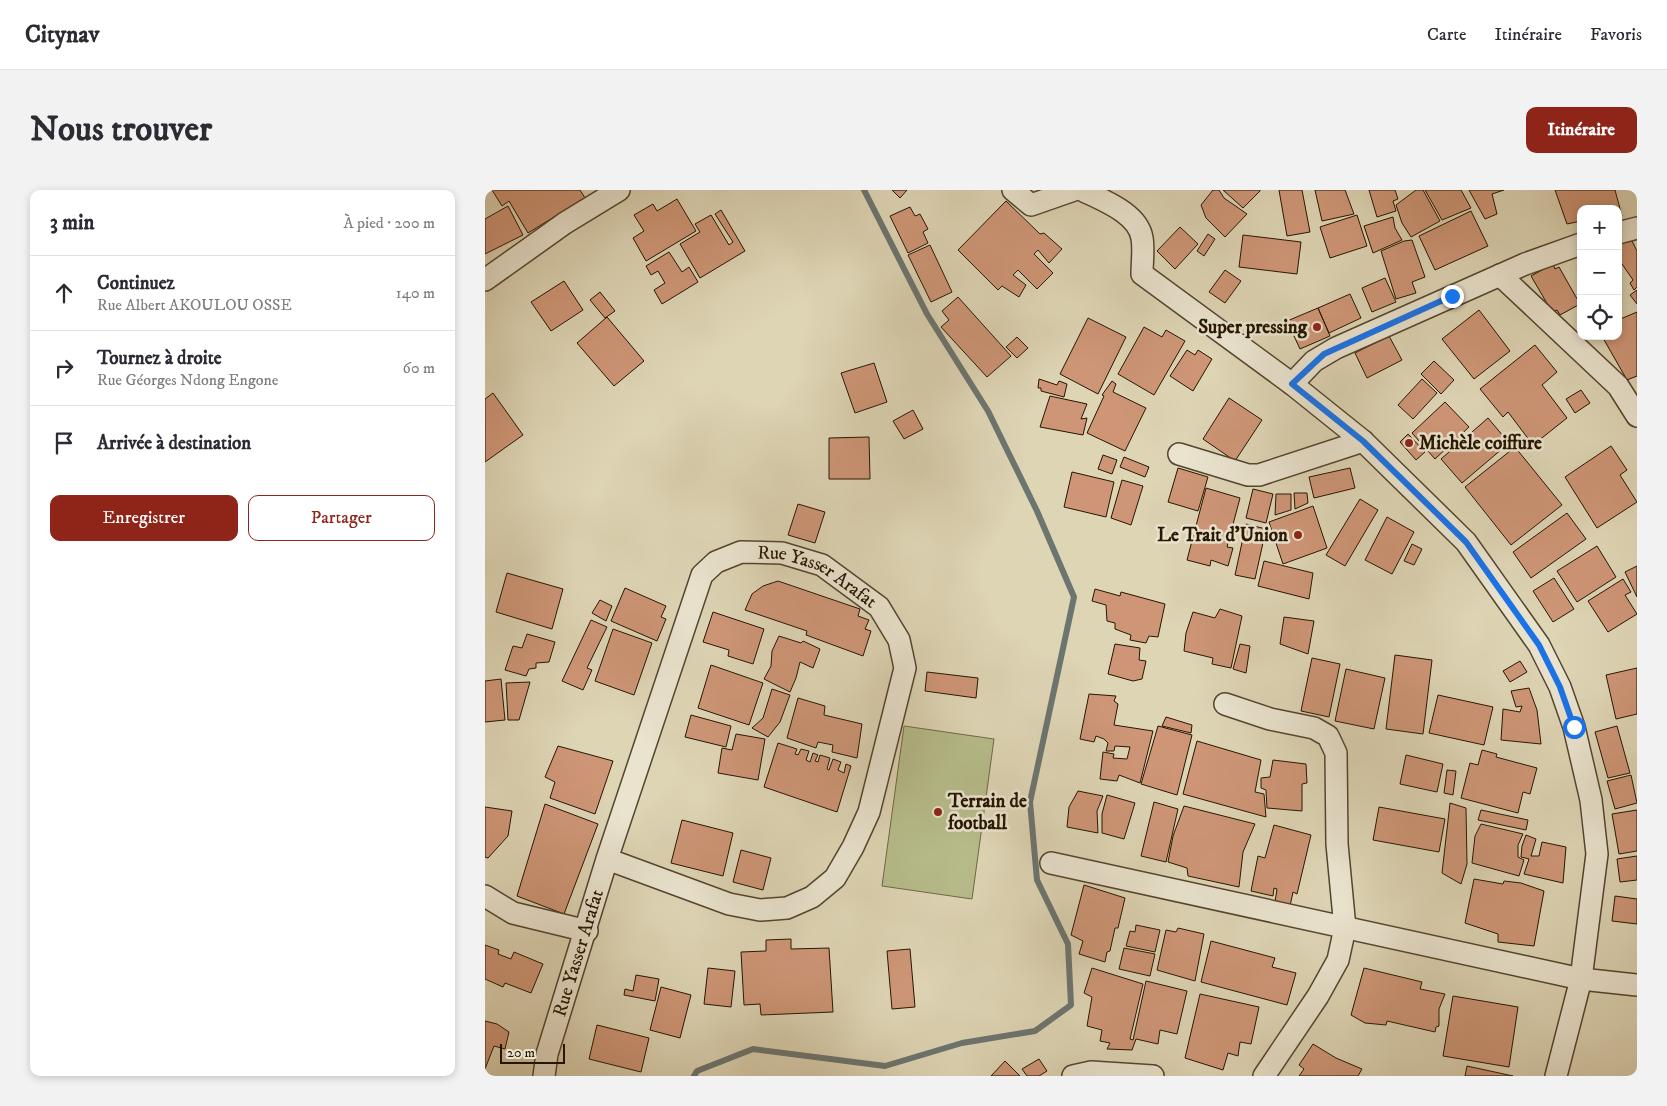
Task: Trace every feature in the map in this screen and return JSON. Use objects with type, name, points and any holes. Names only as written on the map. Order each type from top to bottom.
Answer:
[{"type":"street","points":[[485,280],[565,223],[619,190]]},
{"type":"street","points":[[1013,190],[1031,205],[1074,190]]},
{"type":"street","points":[[1082,190],[1107,202],[1131,219],[1142,237],[1142,274],[1292,384],[1363,441],[1466,542],[1539,645],[1560,687],[1574,727],[1591,800],[1597,854],[1581,979],[1556,1076]]},
{"type":"street","points":[[1622,232],[1637,228]]},
{"type":"street","points":[[1292,384],[1314,361],[1336,348],[1499,275],[1577,246]]},
{"type":"street","points":[[1499,275],[1618,386],[1637,416]]},
{"type":"street","points":[[1179,454],[1248,475],[1259,475],[1363,441]]},
{"type":"street","name":"Rue Yasser Arafat","points":[[544,1076],[547,1054],[587,931],[607,859],[702,575],[716,562],[741,552],[782,552],[822,565],[879,607],[899,640],[905,668],[869,812],[853,847],[835,878],[812,897],[787,908],[759,910],[729,904],[704,896],[607,859]]},
{"type":"street","points":[[1225,704],[1270,719],[1314,728],[1328,736],[1336,753],[1337,844],[1345,928],[1338,960],[1322,988],[1264,1076]]},
{"type":"street","points":[[1051,863],[1581,979],[1637,985]]},
{"type":"street","points":[[485,896],[513,913],[587,931]]},
{"type":"street","points":[[1073,1076],[1091,1072],[1153,1076]]},
{"type":"green space","name":"Terrain de football","points":[[904,726],[994,739],[972,899],[882,886]]},
{"type":"building","points":[[492,190],[580,190],[585,198],[528,233],[509,201],[502,206]]},
{"type":"building","points":[[892,190],[907,190],[900,198]]},
{"type":"building","points":[[1213,190],[1219,190],[1224,198],[1247,214],[1225,237],[1206,218],[1201,205]]},
{"type":"building","points":[[1223,190],[1260,190],[1260,191],[1243,208]]},
{"type":"building","points":[[1279,190],[1302,190],[1310,232],[1287,236]]},
{"type":"building","points":[[1315,190],[1345,190],[1354,214],[1322,221]]},
{"type":"building","points":[[1369,190],[1395,190],[1398,199],[1393,201],[1396,211],[1377,217]]},
{"type":"building","points":[[1416,190],[1423,190],[1440,221],[1411,237],[1402,223],[1396,205]]},
{"type":"building","points":[[1425,190],[1461,190],[1471,208],[1442,220]]},
{"type":"building","points":[[1469,190],[1504,190],[1492,194],[1497,214],[1485,219]]},
{"type":"building","points":[[1555,190],[1615,190],[1619,205],[1577,205],[1577,222],[1567,224]]},
{"type":"building","points":[[677,199],[696,231],[646,261],[633,238],[644,231],[634,215],[653,204],[657,211]]},
{"type":"building","points":[[1006,201],[1040,234],[1044,233],[1062,249],[1049,263],[1038,250],[1034,254],[1053,273],[1037,289],[1018,270],[1013,275],[1026,285],[1019,297],[1002,286],[998,290],[958,250]]},
{"type":"building","points":[[508,206],[523,235],[485,254],[485,219]]},
{"type":"building","points":[[910,207],[915,216],[920,214],[928,229],[923,232],[928,243],[908,253],[890,216]]},
{"type":"building","points":[[721,210],[745,251],[700,278],[680,244],[700,232],[695,224],[711,215],[729,245],[733,242],[715,214]]},
{"type":"building","points":[[1471,211],[1488,246],[1435,270],[1419,236]]},
{"type":"building","points":[[1357,215],[1367,246],[1330,258],[1320,227]]},
{"type":"building","points":[[1393,217],[1395,228],[1402,240],[1373,253],[1364,226]]},
{"type":"building","points":[[1180,227],[1198,244],[1175,269],[1157,251]]},
{"type":"building","points":[[1208,234],[1215,239],[1204,256],[1197,251]]},
{"type":"building","points":[[1243,235],[1301,242],[1297,274],[1239,267]]},
{"type":"building","points":[[1412,240],[1425,277],[1412,282],[1416,293],[1396,299],[1381,251],[1404,241]]},
{"type":"building","points":[[1622,241],[1632,241],[1637,251],[1637,287],[1634,290],[1630,283],[1633,280],[1622,264]]},
{"type":"building","points":[[930,245],[952,292],[931,302],[908,255]]},
{"type":"building","points":[[669,252],[682,272],[689,267],[698,282],[662,304],[654,290],[665,283],[658,271],[651,275],[646,266]]},
{"type":"building","points":[[1553,264],[1555,269],[1559,267],[1577,299],[1577,306],[1560,315],[1557,310],[1552,312],[1531,276]]},
{"type":"building","points":[[1225,270],[1241,281],[1225,303],[1209,292]]},
{"type":"building","points":[[1385,278],[1396,302],[1372,312],[1362,288]]},
{"type":"building","points":[[564,281],[583,310],[551,331],[531,302]]},
{"type":"building","points":[[1637,290],[1637,304],[1630,295]]},
{"type":"building","points":[[600,292],[615,311],[605,318],[590,300]]},
{"type":"building","points":[[1350,294],[1361,318],[1329,333],[1318,308]]},
{"type":"building","points":[[958,297],[1011,356],[987,377],[941,327],[949,320],[942,311]]},
{"type":"building","points":[[1318,308],[1330,336],[1300,349],[1287,321]]},
{"type":"building","points":[[1479,310],[1510,351],[1474,379],[1442,339]]},
{"type":"building","points":[[1637,312],[1637,376],[1627,380],[1604,340],[1622,340],[1622,318]]},
{"type":"building","points":[[607,317],[644,361],[614,386],[577,343]]},
{"type":"building","points":[[1088,318],[1126,337],[1098,394],[1060,374]]},
{"type":"building","points":[[1144,327],[1162,337],[1166,330],[1185,341],[1154,395],[1118,374]]},
{"type":"building","points":[[1389,336],[1402,360],[1367,378],[1355,353]]},
{"type":"building","points":[[1017,337],[1028,348],[1017,358],[1006,347]]},
{"type":"building","points":[[1535,345],[1557,372],[1542,385],[1567,418],[1533,445],[1508,412],[1503,417],[1480,389]]},
{"type":"building","points":[[1187,350],[1195,355],[1198,350],[1212,359],[1193,391],[1170,376]]},
{"type":"building","points":[[1434,361],[1454,380],[1441,394],[1421,374]]},
{"type":"building","points":[[874,363],[887,402],[855,413],[841,373]]},
{"type":"building","points":[[1039,379],[1057,385],[1059,381],[1067,384],[1064,397],[1041,391],[1041,388],[1038,388]]},
{"type":"building","points":[[1422,379],[1437,393],[1413,419],[1398,405]]},
{"type":"building","points":[[1112,381],[1116,384],[1113,392],[1146,408],[1125,451],[1087,433],[1104,396],[1102,395]]},
{"type":"building","points":[[1581,390],[1590,403],[1575,413],[1566,399]]},
{"type":"building","points":[[493,393],[523,435],[485,462],[485,399]]},
{"type":"building","points":[[1050,396],[1087,404],[1081,419],[1087,418],[1083,435],[1040,427]]},
{"type":"building","points":[[1229,398],[1262,420],[1235,461],[1203,439]]},
{"type":"building","points":[[1445,402],[1469,427],[1435,459],[1412,433]]},
{"type":"building","points":[[913,410],[923,429],[904,439],[893,421]]},
{"type":"building","points":[[1488,418],[1509,443],[1462,483],[1441,459]]},
{"type":"building","points":[[1408,434],[1425,452],[1416,460],[1400,442]]},
{"type":"building","points":[[869,437],[870,479],[829,479],[829,438]]},
{"type":"building","points":[[1611,446],[1627,470],[1620,475],[1637,502],[1597,528],[1565,477]]},
{"type":"building","points":[[1515,447],[1562,505],[1511,545],[1465,487]]},
{"type":"building","points":[[1103,455],[1117,460],[1112,474],[1098,469]]},
{"type":"building","points":[[1124,457],[1149,467],[1145,477],[1120,467]]},
{"type":"building","points":[[1178,468],[1208,477],[1198,511],[1168,502]]},
{"type":"building","points":[[1350,468],[1355,488],[1314,498],[1309,477]]},
{"type":"building","points":[[1072,472],[1114,482],[1106,517],[1064,507]]},
{"type":"building","points":[[1122,480],[1143,486],[1131,525],[1111,518]]},
{"type":"building","points":[[1206,488],[1240,498],[1227,547],[1233,548],[1228,566],[1211,560],[1210,566],[1187,560]]},
{"type":"building","points":[[1253,489],[1273,494],[1266,523],[1246,518]]},
{"type":"building","points":[[1294,493],[1307,493],[1308,503],[1295,509]]},
{"type":"building","points":[[1276,494],[1291,494],[1291,510],[1275,515]]},
{"type":"building","points":[[1360,499],[1378,510],[1345,566],[1326,555]]},
{"type":"building","points":[[798,504],[825,512],[815,543],[788,535]]},
{"type":"building","name":"Le Trait d'Union","points":[[1313,506],[1327,548],[1283,564],[1269,522]]},
{"type":"building","points":[[1567,513],[1586,539],[1531,578],[1513,552]]},
{"type":"building","points":[[1387,517],[1414,532],[1392,574],[1365,560]]},
{"type":"building","points":[[1246,524],[1266,529],[1255,579],[1235,575]]},
{"type":"building","points":[[1412,544],[1422,549],[1414,565],[1404,561]]},
{"type":"building","points":[[1597,546],[1616,577],[1577,602],[1557,571]]},
{"type":"building","points":[[1264,561],[1313,573],[1309,599],[1258,586]]},
{"type":"building","points":[[1637,566],[1637,597],[1625,572]]},
{"type":"building","points":[[507,573],[563,589],[552,629],[496,612]]},
{"type":"building","points":[[1554,578],[1574,609],[1553,622],[1533,591]]},
{"type":"building","points":[[1623,579],[1631,592],[1625,595],[1637,614],[1608,632],[1588,601]]},
{"type":"building","points":[[778,581],[860,609],[858,616],[869,620],[865,629],[871,631],[863,656],[806,635],[807,631],[745,610],[752,594],[763,586]]},
{"type":"building","points":[[625,588],[666,606],[661,617],[666,619],[657,641],[611,621]]},
{"type":"building","points":[[1095,589],[1120,596],[1121,592],[1165,604],[1158,637],[1149,636],[1146,643],[1130,640],[1131,635],[1115,629],[1115,623],[1107,621],[1106,605],[1092,601]]},
{"type":"building","points":[[600,600],[612,606],[606,621],[592,613]]},
{"type":"building","points":[[1220,609],[1242,616],[1231,668],[1212,664],[1213,658],[1184,651],[1186,633],[1193,612],[1215,618]]},
{"type":"building","points":[[713,612],[764,629],[753,664],[728,656],[729,650],[703,642]]},
{"type":"building","points":[[1284,617],[1314,621],[1308,654],[1280,644]]},
{"type":"building","points":[[591,620],[607,627],[587,668],[592,670],[583,690],[562,681]]},
{"type":"building","points":[[613,629],[652,643],[634,695],[595,681]]},
{"type":"building","points":[[527,634],[555,642],[549,662],[536,663],[536,668],[529,669],[526,676],[505,670],[513,646],[522,648]]},
{"type":"building","points":[[779,636],[801,643],[803,641],[820,649],[813,668],[800,662],[790,692],[764,679],[771,666],[772,651]]},
{"type":"building","points":[[1115,644],[1140,648],[1139,660],[1146,661],[1142,679],[1133,681],[1108,674]]},
{"type":"building","points":[[1240,644],[1250,646],[1246,673],[1233,669]]},
{"type":"building","points":[[1395,655],[1432,660],[1423,734],[1386,729]]},
{"type":"building","points":[[1312,658],[1340,664],[1329,717],[1301,711]]},
{"type":"building","points":[[1520,661],[1527,672],[1510,682],[1503,671]]},
{"type":"building","points":[[711,665],[763,683],[749,725],[698,708]]},
{"type":"building","points":[[1637,668],[1637,714],[1616,719],[1606,675]]},
{"type":"building","points":[[1346,669],[1385,678],[1374,729],[1335,721]]},
{"type":"building","points":[[927,672],[978,678],[976,698],[925,691]]},
{"type":"building","points":[[501,679],[505,720],[485,722],[485,681]]},
{"type":"building","points":[[530,682],[519,720],[508,720],[506,683]]},
{"type":"building","points":[[1529,688],[1537,710],[1541,744],[1501,740],[1503,709],[1520,712],[1522,706],[1516,707],[1511,691]]},
{"type":"building","points":[[772,689],[790,695],[780,722],[768,737],[752,728],[763,718]]},
{"type":"building","points":[[1089,694],[1116,696],[1114,701],[1118,704],[1114,725],[1153,731],[1140,783],[1119,775],[1117,781],[1100,779],[1103,752],[1114,754],[1113,758],[1127,759],[1130,747],[1115,746],[1114,751],[1106,751],[1108,743],[1104,739],[1096,736],[1094,742],[1080,739]]},
{"type":"building","points":[[1438,695],[1493,707],[1484,745],[1429,733]]},
{"type":"building","points":[[798,698],[825,706],[824,715],[862,724],[857,758],[832,752],[833,745],[818,742],[816,748],[787,738]]},
{"type":"building","points":[[691,715],[731,726],[726,747],[685,737]]},
{"type":"building","points":[[1166,717],[1192,725],[1191,733],[1162,726]]},
{"type":"building","points":[[1158,726],[1192,735],[1177,795],[1141,784]]},
{"type":"building","points":[[1617,726],[1630,773],[1608,778],[1595,732]]},
{"type":"building","points":[[736,734],[765,739],[758,780],[718,773],[722,748],[732,750]]},
{"type":"building","points":[[1197,741],[1261,760],[1255,792],[1264,794],[1266,817],[1183,794]]},
{"type":"building","points":[[778,743],[797,749],[795,754],[798,755],[801,749],[809,751],[806,760],[810,762],[813,753],[818,755],[815,761],[818,762],[820,755],[830,758],[827,769],[829,770],[833,759],[841,762],[838,770],[844,773],[846,764],[851,766],[837,812],[764,787]]},
{"type":"building","points":[[558,746],[613,761],[595,814],[550,798],[555,782],[545,777]]},
{"type":"building","points":[[1482,750],[1497,754],[1496,757],[1537,768],[1530,794],[1523,792],[1518,813],[1461,798],[1470,763],[1478,765]]},
{"type":"building","points":[[1406,755],[1443,764],[1437,792],[1400,784]]},
{"type":"building","points":[[1273,760],[1306,764],[1307,783],[1302,784],[1302,811],[1267,808],[1266,790],[1261,788],[1261,778],[1270,777]]},
{"type":"building","points":[[1447,770],[1456,771],[1453,795],[1444,793]]},
{"type":"building","points":[[1631,775],[1637,803],[1615,809],[1607,781]]},
{"type":"building","points":[[1078,791],[1103,796],[1097,811],[1098,833],[1067,827],[1069,807]]},
{"type":"building","points":[[1107,795],[1135,803],[1124,839],[1102,833],[1102,814]]},
{"type":"building","points":[[1154,802],[1178,809],[1166,862],[1141,856]]},
{"type":"building","points":[[1450,803],[1466,808],[1467,864],[1461,884],[1442,873]]},
{"type":"building","points":[[545,804],[598,824],[564,914],[517,896]]},
{"type":"building","points":[[1184,806],[1255,824],[1243,852],[1239,887],[1188,876],[1187,868],[1168,862],[1173,836]]},
{"type":"building","points":[[485,807],[512,811],[508,836],[488,858],[485,857]]},
{"type":"building","points":[[1379,807],[1445,819],[1439,852],[1373,840]]},
{"type":"building","points":[[1481,810],[1528,820],[1526,830],[1478,820]]},
{"type":"building","points":[[1637,810],[1637,851],[1619,854],[1612,814]]},
{"type":"building","points":[[682,820],[733,833],[723,876],[671,863]]},
{"type":"building","points":[[1481,824],[1523,834],[1518,845],[1518,857],[1524,860],[1519,876],[1472,863],[1475,836]]},
{"type":"building","points":[[1274,825],[1311,835],[1297,894],[1293,892],[1290,906],[1275,902],[1277,889],[1274,888],[1273,896],[1251,891],[1258,856],[1265,858]]},
{"type":"building","points":[[1526,835],[1536,839],[1531,856],[1539,856],[1542,842],[1566,847],[1563,883],[1524,874],[1529,859],[1521,857]]},
{"type":"building","points":[[741,850],[771,858],[763,890],[733,882]]},
{"type":"building","points":[[1637,856],[1637,880],[1620,882],[1617,859]]},
{"type":"building","points":[[1474,879],[1503,884],[1504,881],[1521,883],[1544,891],[1534,946],[1498,942],[1498,934],[1465,923]]},
{"type":"building","points":[[1084,885],[1125,898],[1118,928],[1115,928],[1110,951],[1107,952],[1105,962],[1079,954],[1083,941],[1071,935]]},
{"type":"building","points":[[1615,896],[1637,899],[1637,924],[1612,921]]},
{"type":"building","points":[[1136,925],[1160,930],[1155,952],[1126,946],[1130,931],[1135,932]]},
{"type":"building","points":[[1178,928],[1204,934],[1195,981],[1157,970],[1166,930],[1176,932]]},
{"type":"building","points":[[791,939],[791,949],[829,948],[833,1012],[761,1015],[760,1004],[744,1005],[741,952],[766,951],[766,940]]},
{"type":"building","points":[[1211,941],[1275,958],[1272,967],[1296,973],[1287,1005],[1201,982]]},
{"type":"building","points":[[485,945],[499,950],[498,954],[511,959],[514,952],[543,964],[531,993],[505,983],[503,987],[485,979]]},
{"type":"building","points":[[1124,948],[1155,954],[1150,976],[1119,969]]},
{"type":"building","points":[[910,949],[915,1007],[892,1009],[887,951]]},
{"type":"building","points":[[708,968],[735,971],[731,1007],[704,1004]]},
{"type":"building","points":[[1092,968],[1143,984],[1130,1039],[1133,1040],[1146,981],[1187,991],[1177,1034],[1160,1030],[1158,1044],[1136,1039],[1132,1050],[1107,1049],[1110,1043],[1100,1041],[1102,1030],[1087,1026],[1092,997],[1084,993]]},
{"type":"building","points":[[1364,968],[1422,982],[1420,989],[1445,994],[1439,1009],[1439,1026],[1436,1027],[1435,1032],[1387,1021],[1386,1025],[1365,1023],[1351,1015]]},
{"type":"building","points":[[636,975],[659,979],[655,1001],[624,995],[625,989],[633,991]]},
{"type":"building","points":[[661,987],[691,995],[680,1038],[650,1030]]},
{"type":"building","points":[[1200,994],[1259,1007],[1251,1044],[1240,1042],[1238,1056],[1228,1053],[1223,1070],[1185,1058]]},
{"type":"building","points":[[1453,996],[1518,1007],[1509,1067],[1443,1056]]},
{"type":"building","points":[[485,1021],[497,1024],[509,1032],[505,1049],[494,1046],[485,1069]]},
{"type":"building","points":[[597,1025],[649,1038],[641,1072],[589,1059]]},
{"type":"building","points":[[1313,1044],[1336,1058],[1362,1069],[1358,1076],[1299,1076],[1304,1069],[1299,1065]]},
{"type":"building","points":[[1039,1059],[1047,1071],[1039,1076],[1027,1076],[1022,1069]]},
{"type":"building","points":[[1005,1061],[1020,1076],[991,1076]]},
{"type":"building","points":[[1467,1066],[1513,1076],[1465,1076]]},
{"type":"waterway","points":[[694,1076],[697,1071],[753,1049],[885,1066],[962,1043],[1035,1031],[1071,1005],[1068,944],[1037,880],[1030,802],[1074,597],[1037,511],[988,411],[927,314],[864,190]]},
{"type":"place","name":"Super pressing","points":[[1317,327]]},
{"type":"place","name":"Michèle coiffure","points":[[1409,443]]},
{"type":"place","name":"Le Trait d'Union","points":[[1298,535]]},
{"type":"place","name":"Terrain de football","points":[[938,812]]},
{"type":"route","points":[[1452,296],[1324,354],[1314,361],[1292,384],[1363,441],[1466,542],[1539,645],[1560,687],[1574,727]]}]
